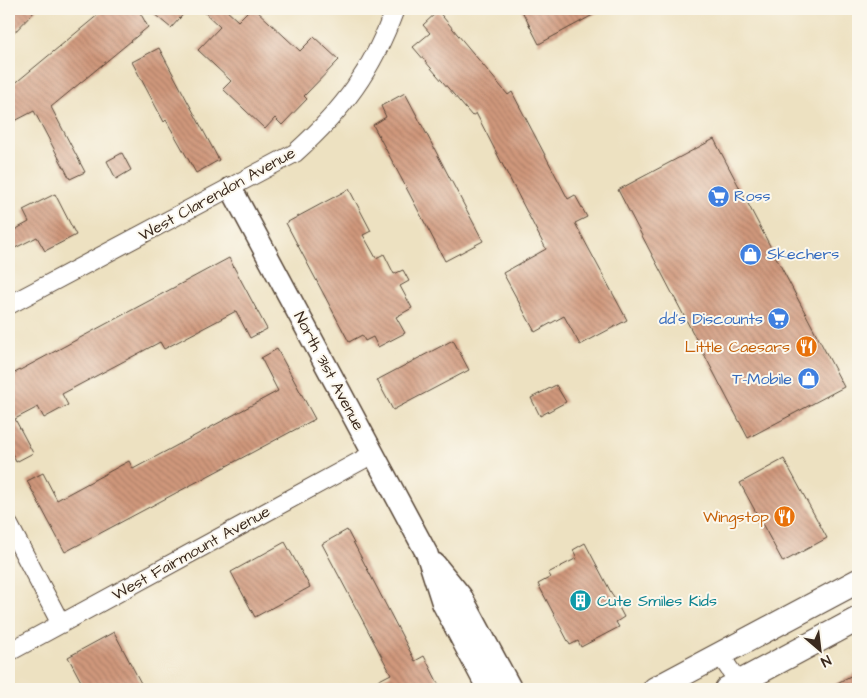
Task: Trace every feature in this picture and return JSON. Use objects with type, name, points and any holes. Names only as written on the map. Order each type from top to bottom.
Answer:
[{"type":"main road","points":[[655,689],[858,581]]},
{"type":"main road","points":[[736,687],[858,619]]},
{"type":"street","name":"West Clarendon Avenue","points":[[9,305],[295,153],[319,131],[356,88],[380,46],[395,9]]},
{"type":"street","name":"North 31st Avenue","points":[[231,188],[427,554],[461,596],[510,689]]},
{"type":"street","name":"West Fairmount Avenue","points":[[9,652],[373,454]]},
{"type":"street","points":[[9,525],[61,624]]},
{"type":"street","name":"North 31st Avenue","points":[[427,554],[443,604],[488,689]]},
{"type":"street","points":[[720,655],[736,687]]},
{"type":"building","points":[[9,9],[37,9],[9,38]]},
{"type":"building","points":[[105,9],[138,9],[148,27],[51,107],[85,172],[70,179],[34,111],[9,124],[9,93],[16,89],[13,85]]},
{"type":"building","points":[[148,9],[188,9],[171,28]]},
{"type":"building","points":[[201,9],[225,9],[238,21],[250,9],[255,9],[300,51],[314,37],[339,60],[304,96],[307,99],[282,125],[275,118],[265,129],[223,89],[231,81],[198,50],[220,27]]},
{"type":"building","points":[[521,9],[604,9],[539,44]]},
{"type":"building","points":[[438,11],[508,95],[512,92],[568,199],[575,195],[587,217],[575,223],[627,320],[580,345],[564,316],[535,332],[503,273],[546,249],[476,113],[472,116],[413,47],[430,33],[423,25]]},
{"type":"building","points":[[159,48],[219,160],[196,173],[166,120],[164,122],[132,62]]},
{"type":"building","points":[[405,93],[483,241],[445,261],[373,125],[386,117],[381,106]]},
{"type":"building","points":[[714,139],[844,387],[748,438],[618,190]]},
{"type":"building","points":[[122,153],[131,170],[116,179],[107,161]]},
{"type":"building","points":[[349,189],[371,231],[363,235],[376,258],[384,254],[394,274],[403,270],[409,281],[400,286],[412,308],[396,317],[405,333],[378,347],[373,337],[365,341],[362,335],[349,342],[286,223]]},
{"type":"building","points":[[55,194],[76,235],[45,251],[37,237],[9,251],[9,233],[29,222],[23,210]]},
{"type":"building","points":[[229,258],[267,329],[250,338],[236,311],[164,349],[160,342],[62,394],[68,405],[44,418],[38,407],[15,419],[33,453],[16,462],[9,447],[9,376]]},
{"type":"building","points":[[453,340],[469,370],[393,410],[377,380]]},
{"type":"building","points":[[277,349],[315,419],[65,552],[27,481],[43,473],[57,500],[129,461],[133,469],[278,391],[261,358]]},
{"type":"building","points":[[556,385],[566,402],[540,416],[531,398]]},
{"type":"building","points":[[784,459],[827,538],[783,562],[740,483]]},
{"type":"building","points":[[347,530],[415,661],[424,656],[441,689],[362,689],[391,674],[322,544]]},
{"type":"building","points":[[285,542],[310,587],[255,617],[231,572]]},
{"type":"building","name":"Cute Smiles Kids","points":[[585,543],[624,617],[616,622],[619,627],[581,647],[578,641],[570,645],[538,584],[551,577],[548,573],[577,558],[573,550]]},
{"type":"building","points":[[114,632],[144,689],[85,689],[68,657]]},
{"type":"building","points":[[858,672],[858,689],[826,689]]},
{"type":"place","name":"Ross","points":[[718,196]]},
{"type":"place","name":"Skechers","points":[[751,254]]},
{"type":"place","name":"dd's Discounts","points":[[779,319]]},
{"type":"place","name":"Little Caesars","points":[[806,347]]},
{"type":"place","name":"T-Mobile","points":[[808,379]]},
{"type":"place","name":"Wingstop","points":[[785,517]]},
{"type":"place","name":"Cute Smiles Kids","points":[[581,601]]}]
